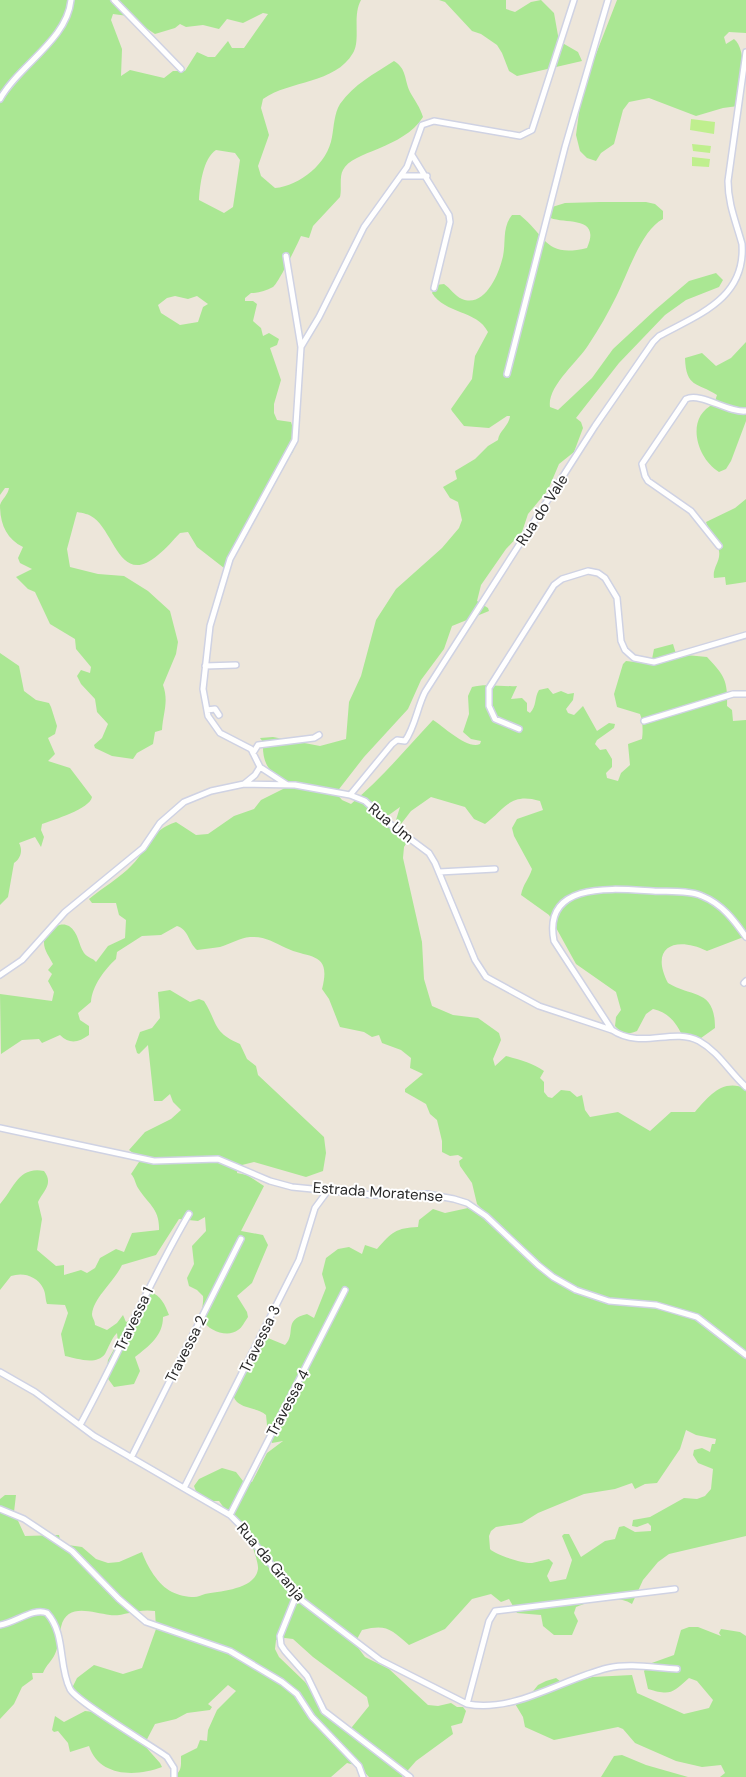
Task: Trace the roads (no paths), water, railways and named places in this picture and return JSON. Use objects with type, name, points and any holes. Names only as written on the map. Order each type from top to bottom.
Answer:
[{"type":"street","points":[[0,99],[11,82],[60,31],[66,19],[71,0]]},
{"type":"street","points":[[114,0],[181,69]]},
{"type":"street","points":[[301,347],[319,317],[364,227],[402,176],[412,155],[422,125],[434,121],[515,136],[529,133],[574,0]]},
{"type":"street","points":[[507,374],[565,147],[608,0]]},
{"type":"street","name":"Rua do Vale","points":[[350,795],[392,744],[397,740],[405,741],[413,730],[417,709],[425,692],[595,426],[653,342],[659,336],[720,303],[734,293],[740,284],[745,263],[744,245],[731,213],[728,181],[746,52]]},
{"type":"street","points":[[412,155],[445,207],[450,222],[434,288]]},
{"type":"street","points":[[402,176],[427,176]]},
{"type":"street","points":[[286,256],[301,347],[295,440],[230,559],[210,626],[203,689],[206,710],[213,725],[220,733],[242,744],[253,753],[260,766],[287,785]]},
{"type":"street","points":[[719,546],[691,511],[648,481],[642,464],[686,399],[695,397],[732,410],[746,411]]},
{"type":"street","points":[[519,729],[495,719],[489,706],[489,688],[554,585],[562,579],[588,571],[605,578],[617,598],[621,641],[625,650],[634,658],[654,662],[746,636]]},
{"type":"street","points":[[205,666],[236,665]]},
{"type":"street","points":[[644,722],[734,694],[746,694]]},
{"type":"street","points":[[206,710],[214,709],[219,715]]},
{"type":"street","points":[[253,753],[258,745],[319,736]]},
{"type":"street","points":[[244,784],[255,775],[260,766]]},
{"type":"street","name":"Rua Um","points":[[0,975],[22,960],[65,912],[143,848],[160,823],[184,802],[211,791],[244,784],[296,785],[350,795],[365,801],[390,824],[429,852],[476,960],[486,978],[539,1006],[612,1030],[623,1037],[636,1040],[685,1037],[699,1041],[717,1055],[746,1088]]},
{"type":"street","points":[[439,872],[495,869]]},
{"type":"street","points":[[612,1030],[554,941],[552,930],[554,914],[567,900],[598,889],[693,893],[712,901],[730,915],[746,937]]},
{"type":"street","name":"Estrada Moratense","points":[[0,1128],[154,1161],[218,1159],[280,1185],[373,1195],[443,1195],[467,1203],[486,1216],[538,1265],[568,1286],[609,1301],[656,1305],[697,1317],[746,1355]]},
{"type":"street","name":"Travessa 3","points":[[184,1488],[299,1260],[315,1208],[329,1189]]},
{"type":"street","name":"Travessa 1","points":[[80,1425],[135,1320],[164,1256],[189,1214]]},
{"type":"street","name":"Travessa 2","points":[[131,1458],[241,1239]]},
{"type":"street","name":"Travessa 4","points":[[230,1515],[345,1290]]},
{"type":"street","name":"Rua da Granja","points":[[0,1372],[35,1392],[80,1425],[131,1458],[230,1515],[245,1531],[296,1596],[380,1660],[466,1704]]},
{"type":"street","points":[[0,1509],[24,1519],[72,1551],[124,1605],[146,1622],[217,1646],[256,1665],[282,1682],[297,1694],[312,1717],[359,1766],[363,1777]]},
{"type":"street","points":[[675,1589],[495,1611],[489,1621],[466,1704],[481,1707],[523,1698],[608,1668],[632,1666],[677,1669]]},
{"type":"street","points":[[296,1596],[280,1636],[281,1645],[307,1676],[324,1711],[410,1777]]},
{"type":"street","points":[[0,1625],[18,1621],[36,1612],[47,1613],[56,1626],[63,1665],[73,1694],[167,1757],[174,1768],[174,1777]]}]
